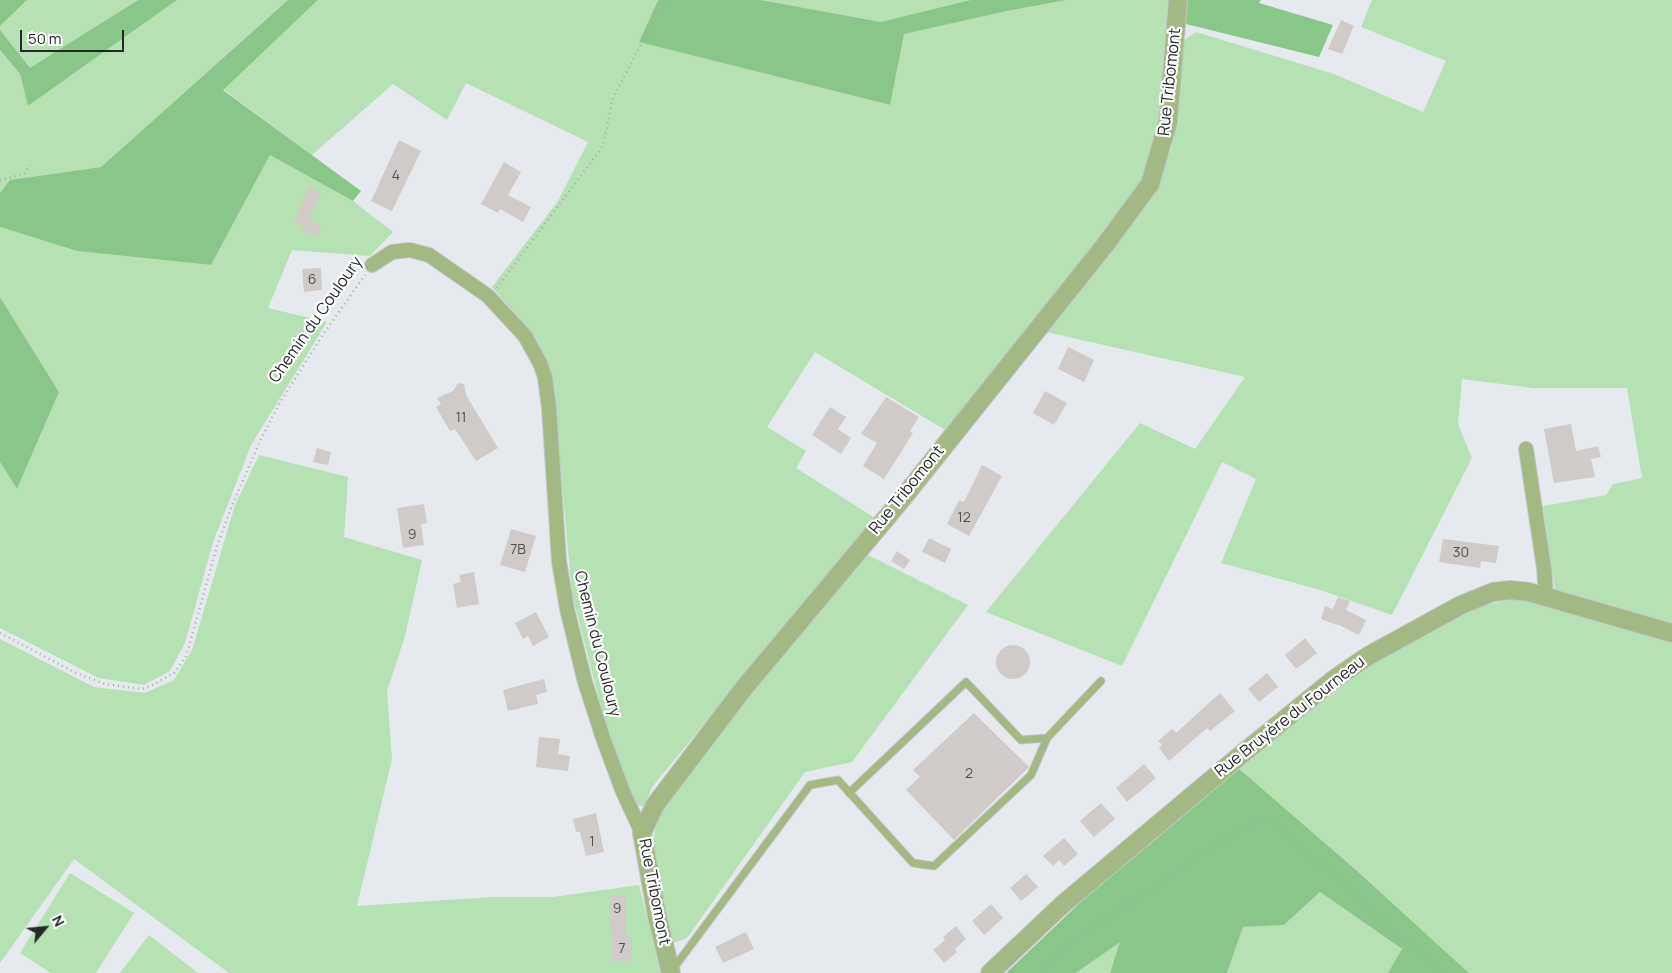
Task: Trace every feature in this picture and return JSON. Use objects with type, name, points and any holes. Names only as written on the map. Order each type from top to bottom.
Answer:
[{"type":"street","name":"Rue Tribomont","points":[[671,972],[657,916],[642,833],[655,805],[744,688],[902,499],[1105,245],[1150,184],[1168,122],[1178,0]]},
{"type":"street","name":"Chemin du Couloury","points":[[372,265],[392,252],[410,250],[429,255],[488,296],[525,336],[533,348],[545,377],[559,561],[567,608],[585,682],[603,738],[623,792],[642,833]]},
{"type":"street","points":[[1526,449],[1544,568],[1546,595]]},
{"type":"street","name":"Rue Bruyère du Fourneau","points":[[990,973],[1062,905],[1236,759],[1348,669],[1410,632],[1476,598],[1493,592],[1510,590],[1546,595],[1672,633]]},
{"type":"lane","points":[[671,972],[810,785],[838,780],[913,863],[934,866],[1031,774],[1047,738],[1102,681]]},
{"type":"lane","points":[[849,793],[966,682],[1021,740],[1047,738]]},
{"type":"path","points":[[488,296],[495,290],[603,146],[613,98],[664,0]]},
{"type":"path","points":[[0,180],[24,174],[30,165]]},
{"type":"path","name":"Chemin du Couloury","points":[[0,633],[76,673],[105,684],[141,689],[151,686],[174,673],[186,656],[223,531],[261,439],[279,404],[322,336],[372,265]]},
{"type":"path","points":[[1043,973],[1073,941],[1254,820],[1269,818],[1442,973]]},
{"type":"green space","points":[[0,0],[27,0],[0,26]]},
{"type":"green space","points":[[27,0],[138,0],[30,69],[0,30],[0,26]]},
{"type":"green space","points":[[138,0],[177,0],[28,106],[20,74],[0,50],[0,30],[30,68]]},
{"type":"green space","points":[[177,0],[288,0],[101,167],[11,180],[0,193],[0,50],[20,74],[28,106]]},
{"type":"green space","points":[[288,0],[318,0],[223,90],[361,191],[353,201],[270,155],[211,265],[77,251],[0,227],[0,193],[10,180],[101,167]]},
{"type":"green space","points":[[318,0],[658,0],[639,42],[889,105],[903,34],[1067,0],[1171,0],[1162,130],[1137,192],[947,431],[815,352],[767,427],[806,451],[796,468],[875,518],[652,787],[644,807],[634,804],[602,711],[572,594],[555,407],[538,347],[516,315],[492,287],[558,201],[588,142],[466,83],[447,120],[393,84],[312,155],[223,89]]},
{"type":"green space","points":[[658,0],[761,0],[881,22],[971,0],[1067,0],[904,34],[890,105],[639,42]]},
{"type":"green space","points":[[761,0],[984,0],[881,22]]},
{"type":"green space","points":[[1171,0],[1261,0],[1259,3],[1333,25],[1319,57],[1182,23]]},
{"type":"green space","points":[[1372,0],[1672,0],[1672,627],[1555,591],[1543,506],[1606,495],[1613,484],[1642,478],[1627,388],[1533,388],[1462,379],[1458,424],[1472,458],[1392,615],[1317,589],[1221,563],[1256,479],[1222,462],[1122,666],[986,612],[1140,423],[1195,449],[1245,377],[1042,331],[1148,204],[1171,150],[1180,82],[1183,41],[1196,32],[1334,74],[1423,112],[1446,61],[1361,27]]},
{"type":"green space","points":[[270,155],[353,201],[393,232],[370,256],[292,250],[268,308],[327,322],[251,445],[213,542],[185,643],[170,671],[144,685],[99,678],[0,628],[0,462],[17,489],[59,392],[0,297],[0,227],[77,251],[211,265]]},
{"type":"green space","points":[[0,297],[59,392],[17,489],[0,462]]},
{"type":"green space","points":[[259,455],[348,477],[344,537],[422,560],[405,636],[387,691],[392,759],[357,906],[492,897],[553,897],[639,885],[661,973],[229,973],[74,859],[0,963],[0,639],[94,687],[145,693],[174,680],[192,650],[235,505]]},
{"type":"green space","points":[[862,552],[968,605],[852,762],[805,772],[687,938],[671,944],[651,855],[659,808]]},
{"type":"green space","points":[[1509,599],[1531,599],[1672,640],[1672,973],[1469,973],[1356,870],[1237,767],[1368,666],[1471,609]]},
{"type":"green space","points":[[1237,767],[1356,870],[1469,973],[1388,973],[1402,949],[1320,892],[1284,925],[1243,927],[1227,973],[1110,973],[1120,942],[1076,973],[1006,973],[1107,877]]},
{"type":"green space","points":[[70,873],[134,913],[96,973],[51,973],[20,953]]},
{"type":"green space","points":[[1320,892],[1403,950],[1388,973],[1227,973],[1243,927],[1284,925]]},
{"type":"green space","points":[[149,935],[198,973],[120,973]]},
{"type":"green space","points":[[1121,941],[1110,973],[1076,973]]},
{"type":"building","points":[[1341,20],[1354,26],[1342,54],[1328,49]]},
{"type":"building","points":[[399,140],[421,151],[392,211],[371,201]]},
{"type":"building","points":[[504,162],[521,172],[508,195],[531,207],[523,222],[500,209],[498,213],[481,204]]},
{"type":"building","points":[[309,187],[321,193],[309,220],[322,225],[317,237],[301,230],[303,226],[294,222]]},
{"type":"building","points":[[321,268],[322,290],[304,292],[302,269]]},
{"type":"building","points":[[1068,347],[1094,360],[1084,382],[1058,369]]},
{"type":"building","points":[[458,383],[464,384],[466,395],[498,448],[476,461],[455,429],[450,431],[436,407],[441,404],[437,398],[453,391]]},
{"type":"building","points":[[1045,391],[1067,403],[1054,425],[1033,413]]},
{"type":"building","points":[[886,397],[919,417],[910,431],[913,433],[884,479],[863,466],[877,443],[861,434]]},
{"type":"building","points":[[830,407],[846,417],[838,429],[851,438],[841,454],[812,435]]},
{"type":"building","points":[[1571,424],[1576,451],[1598,446],[1601,457],[1591,459],[1595,477],[1554,483],[1544,429]]},
{"type":"building","points":[[317,448],[331,452],[328,465],[313,462]]},
{"type":"building","points":[[982,465],[1002,476],[969,536],[947,524],[959,500],[964,502]]},
{"type":"building","points":[[424,504],[427,523],[421,524],[424,545],[403,548],[397,508]]},
{"type":"building","points":[[511,529],[536,536],[525,572],[500,565]]},
{"type":"building","points":[[929,538],[951,549],[945,563],[922,552]]},
{"type":"building","points":[[1443,539],[1499,546],[1496,563],[1481,561],[1480,568],[1439,562]]},
{"type":"building","points":[[897,551],[910,560],[904,569],[891,561]]},
{"type":"building","points":[[474,572],[479,604],[457,608],[453,584],[461,582],[459,575]]},
{"type":"building","points":[[1338,597],[1350,601],[1346,610],[1366,620],[1359,635],[1337,624],[1321,619],[1325,606],[1333,609]]},
{"type":"building","points":[[536,612],[549,637],[533,646],[528,636],[523,639],[515,623]]},
{"type":"building","points":[[1305,638],[1317,653],[1296,669],[1285,655]]},
{"type":"building","points":[[1013,645],[1020,646],[1025,650],[1029,655],[1029,669],[1025,674],[1020,678],[1013,679],[1006,678],[1001,674],[997,669],[996,662],[997,655],[1001,650],[1006,646]]},
{"type":"building","points":[[1267,673],[1278,687],[1259,702],[1248,689]]},
{"type":"building","points":[[544,679],[547,692],[536,695],[538,704],[508,711],[503,690]]},
{"type":"building","points":[[1220,693],[1235,711],[1210,731],[1207,728],[1169,761],[1159,748],[1162,745],[1158,741],[1172,729],[1176,733]]},
{"type":"building","points":[[974,713],[1029,767],[954,840],[906,790],[920,777],[913,770]]},
{"type":"building","points":[[539,737],[560,739],[558,754],[570,756],[568,771],[536,767]]},
{"type":"building","points":[[1144,764],[1156,778],[1127,802],[1116,788]]},
{"type":"building","points":[[1101,803],[1115,819],[1094,837],[1080,821]]},
{"type":"building","points":[[596,813],[604,852],[586,856],[580,832],[576,832],[573,819]]},
{"type":"building","points":[[1064,838],[1078,854],[1064,866],[1059,860],[1053,866],[1043,856]]},
{"type":"building","points":[[1026,874],[1038,887],[1021,901],[1010,888]]},
{"type":"building","points":[[609,895],[626,895],[626,937],[632,937],[632,961],[612,961]]},
{"type":"building","points":[[991,904],[1003,918],[984,935],[972,921]]},
{"type":"building","points":[[956,926],[966,939],[955,949],[957,952],[944,963],[933,950],[945,940],[943,937]]},
{"type":"building","points":[[746,932],[754,949],[723,963],[715,947]]}]
